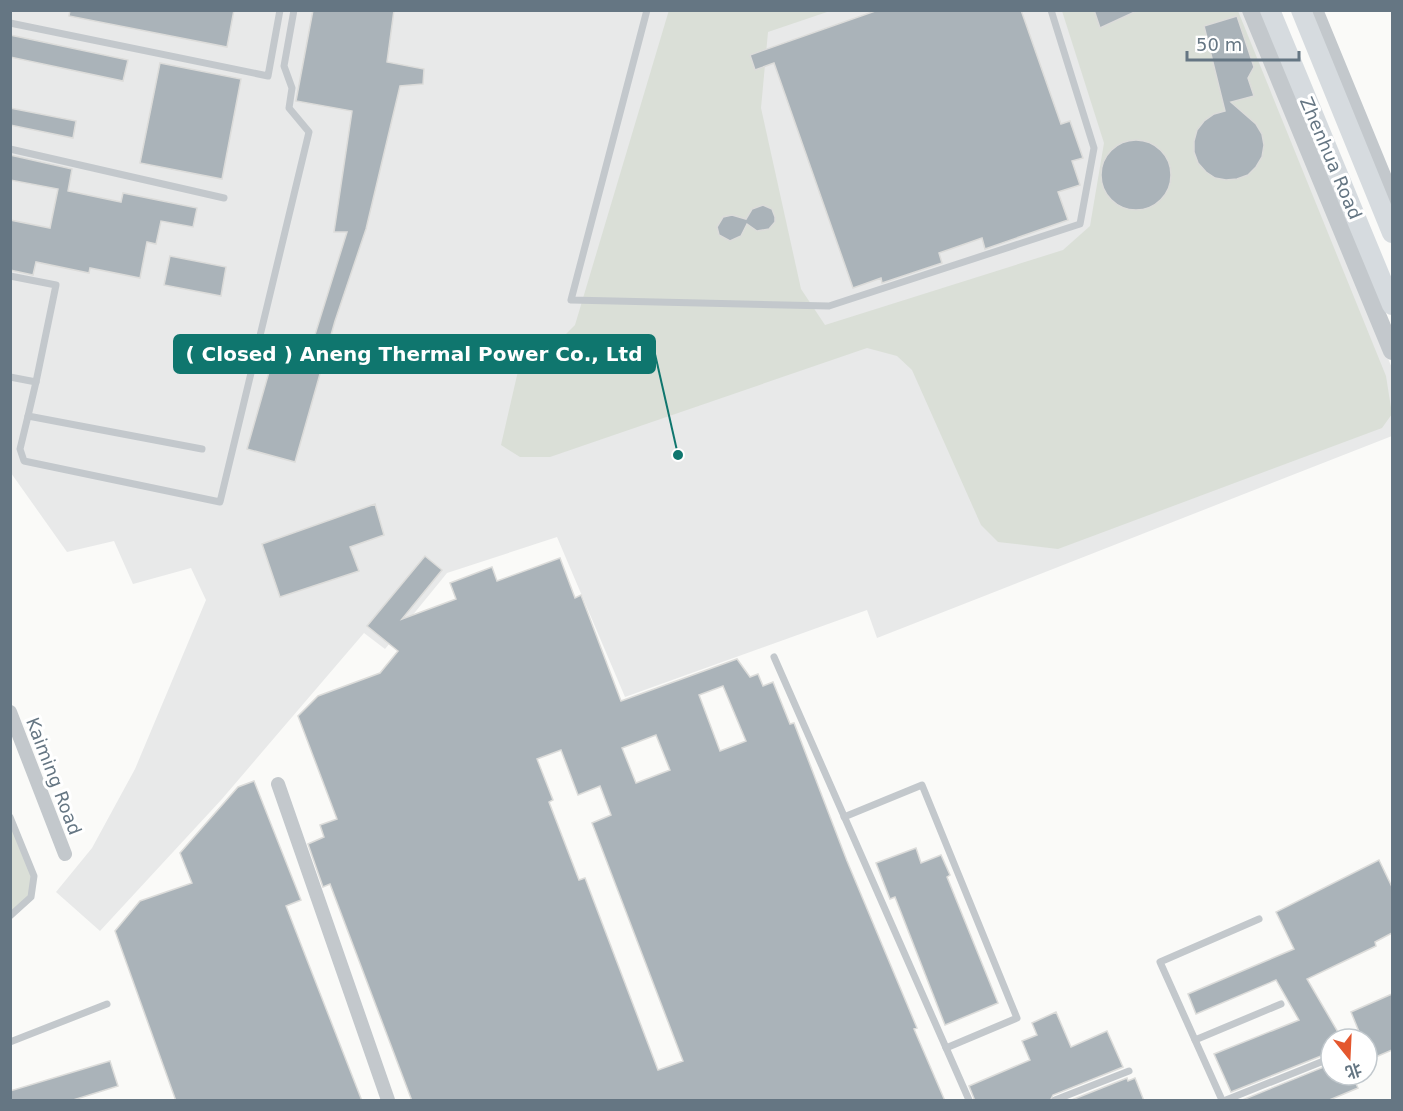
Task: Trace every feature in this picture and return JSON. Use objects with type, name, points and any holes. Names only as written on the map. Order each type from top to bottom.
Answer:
[{"type":"main road","name":"Zhenhua Road","points":[[1270,10],[1392,305]]},
{"type":"main road","name":"Zhenhua Road","points":[[1301,10],[1392,234]]},
{"type":"street","points":[[1251,10],[1392,351]]},
{"type":"street","points":[[1314,10],[1392,196]]},
{"type":"street","name":"Kaiming Road","points":[[10,712],[65,854]]},
{"type":"street","points":[[278,784],[388,1101]]},
{"type":"lane","points":[[10,22],[268,76],[280,10]]},
{"type":"lane","points":[[10,276],[56,285],[20,449],[24,461],[220,502],[309,132],[289,108],[292,88],[284,66],[294,10]]},
{"type":"lane","points":[[647,10],[571,300],[829,306],[1080,224],[1094,148],[1051,10]]},
{"type":"lane","points":[[10,149],[224,198]]},
{"type":"lane","points":[[10,377],[36,382]]},
{"type":"lane","points":[[28,416],[202,449]]},
{"type":"lane","points":[[774,657],[969,1101]]},
{"type":"lane","points":[[844,817],[922,785],[1017,1018],[946,1048]]},
{"type":"lane","points":[[10,818],[34,876],[31,897],[10,916]]},
{"type":"lane","points":[[1222,1101],[1160,962],[1259,919]]},
{"type":"lane","points":[[10,1042],[107,1004]]},
{"type":"lane","points":[[1195,1040],[1281,1004]]},
{"type":"lane","points":[[1227,1101],[1319,1063]]},
{"type":"lane","points":[[1055,1101],[1129,1071]]},
{"type":"shaded area","points":[[669,10],[830,11],[768,32],[761,108],[801,289],[825,325],[1063,250],[1090,226],[1104,143],[1062,11],[1238,11],[1386,376],[1392,414],[1382,428],[1058,549],[998,542],[981,525],[912,370],[897,356],[867,348],[550,457],[520,457],[501,445],[518,371],[534,355],[555,345],[575,325]]},
{"type":"shaded area","points":[[10,11],[1243,11],[1392,368],[1392,436],[877,638],[867,610],[625,697],[557,537],[447,573],[385,649],[364,633],[222,799],[100,931],[56,892],[92,848],[135,769],[206,600],[191,568],[133,584],[114,541],[67,552],[11,473]]},
{"type":"shaded area","points":[[10,817],[34,876],[31,897],[10,916]]},
{"type":"building","points":[[70,10],[234,10],[227,47],[69,16]]},
{"type":"building","points":[[313,10],[394,10],[387,62],[424,69],[423,84],[400,86],[366,229],[335,321],[295,462],[247,449],[275,351],[309,354],[347,232],[334,232],[352,111],[296,101]]},
{"type":"building","points":[[878,10],[1021,10],[1061,124],[1070,121],[1083,158],[1072,161],[1080,185],[1058,192],[1068,220],[985,249],[982,238],[939,253],[942,263],[882,283],[881,278],[853,288],[774,63],[755,70],[750,55]]},
{"type":"building","points":[[1094,10],[1139,10],[1100,28]]},
{"type":"building","points":[[1237,16],[1254,67],[1248,78],[1254,96],[1231,102],[1256,124],[1262,134],[1264,145],[1262,157],[1248,175],[1226,180],[1215,178],[1198,163],[1194,152],[1194,141],[1197,130],[1204,121],[1214,114],[1225,111],[1204,26]]},
{"type":"building","points":[[10,35],[128,60],[123,81],[10,57]]},
{"type":"building","points":[[160,63],[241,79],[222,179],[140,163]]},
{"type":"building","points":[[10,108],[76,121],[73,138],[10,125]]},
{"type":"building","points":[[1136,140],[1149,143],[1161,150],[1168,162],[1171,175],[1168,188],[1161,200],[1149,207],[1136,210],[1123,207],[1111,200],[1104,188],[1101,175],[1104,162],[1111,150],[1123,143]]},
{"type":"building","points":[[10,155],[72,169],[68,191],[121,202],[123,193],[197,208],[193,227],[161,221],[156,244],[147,242],[140,278],[90,268],[89,273],[36,262],[33,275],[10,270],[10,220],[50,228],[58,189],[10,180]]},
{"type":"building","points":[[763,205],[772,209],[775,217],[775,222],[769,229],[757,231],[747,224],[741,236],[730,241],[719,235],[717,227],[723,217],[732,215],[746,219],[752,209]]},
{"type":"building","points":[[170,256],[226,267],[221,296],[164,285]]},
{"type":"building","points":[[375,504],[384,535],[350,547],[359,571],[280,597],[262,544]]},
{"type":"building","points":[[425,556],[442,570],[402,619],[456,599],[450,583],[492,567],[497,581],[560,558],[575,598],[581,595],[621,701],[737,659],[750,677],[758,674],[763,686],[773,682],[790,724],[794,723],[847,861],[917,1028],[914,1029],[945,1101],[412,1101],[330,884],[323,887],[308,844],[324,837],[320,825],[337,819],[298,716],[318,696],[380,673],[398,651],[367,626]],"holes":[[[723,686],[746,741],[720,751],[699,695]],[[656,735],[670,770],[636,783],[622,748]],[[561,750],[578,795],[600,786],[611,815],[592,823],[683,1061],[658,1070],[585,878],[579,880],[549,802],[553,800],[537,759]]]},
{"type":"building","points":[[254,781],[301,900],[286,906],[362,1101],[176,1101],[115,931],[140,901],[192,883],[180,853],[238,787]]},
{"type":"building","points":[[916,848],[921,863],[941,855],[950,875],[947,877],[998,1003],[945,1025],[895,897],[890,899],[876,863]]},
{"type":"building","points":[[1379,860],[1392,887],[1392,933],[1375,942],[1376,946],[1307,979],[1335,1027],[1319,1027],[1319,1057],[1231,1092],[1214,1054],[1299,1020],[1276,980],[1196,1014],[1188,994],[1294,949],[1276,912]]},
{"type":"building","points":[[1392,994],[1392,1050],[1379,1056],[1379,1027],[1357,1027],[1351,1012]]},
{"type":"building","points":[[1056,1012],[1071,1047],[1107,1031],[1123,1067],[1053,1095],[1050,1101],[975,1101],[969,1086],[1030,1060],[1022,1041],[1037,1035],[1032,1023]]},
{"type":"building","points":[[110,1061],[118,1086],[70,1101],[10,1101],[10,1091]]},
{"type":"building","points":[[1319,1069],[1319,1087],[1358,1088],[1327,1101],[1240,1101]]},
{"type":"building","points":[[1127,1078],[1128,1081],[1135,1078],[1144,1101],[1069,1101]]},
{"type":"place","name":"( Closed ) Aneng Thermal Power Co., Ltd","points":[[678,455]]}]
